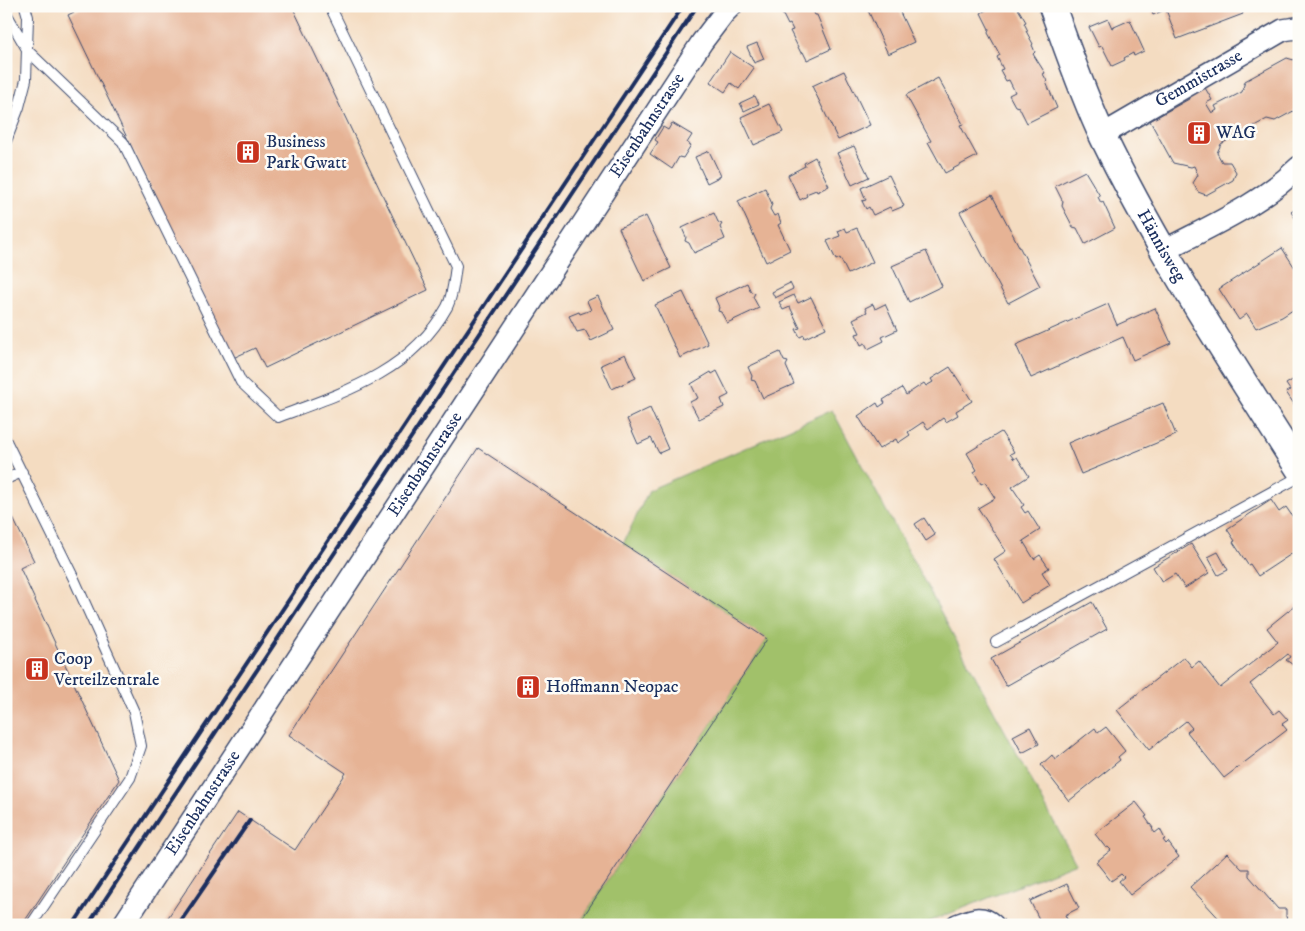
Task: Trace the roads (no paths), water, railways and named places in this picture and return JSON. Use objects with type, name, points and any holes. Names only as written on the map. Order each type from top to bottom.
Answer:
[{"type":"street","name":"Eisenbahnstrasse","points":[[123,925],[702,42],[731,6]]},
{"type":"street","name":"Hännisweg","points":[[1052,6],[1085,96],[1102,135],[1163,251],[1299,469]]},
{"type":"street","name":"Gemmistrasse","points":[[1102,135],[1283,30],[1299,29]]},
{"type":"street","points":[[1163,251],[1234,214],[1260,198],[1299,167]]},
{"type":"street","points":[[957,925],[975,919],[987,920],[993,925]]},
{"type":"lane","points":[[6,141],[20,107],[26,80],[28,17],[25,6]]},
{"type":"lane","points":[[6,13],[28,51],[124,142],[241,382],[278,417],[336,395],[386,371],[424,341],[448,306],[456,266],[330,6]]},
{"type":"lane","points":[[6,441],[74,579],[134,712],[142,746],[130,778],[31,925]]},
{"type":"lane","points":[[6,480],[22,472]]},
{"type":"lane","points":[[996,642],[1299,478]]},
{"type":"railway","points":[[73,925],[683,6]]},
{"type":"railway","points":[[88,925],[697,6]]},
{"type":"railway","points":[[178,925],[250,820]]},
{"type":"place","name":"WAG","points":[[1199,133]]},
{"type":"place","name":"Business Park Gwatt","points":[[248,152]]},
{"type":"place","name":"Coop Verteilzentrale","points":[[37,669]]},
{"type":"place","name":"Hoffmann Neopac","points":[[528,687]]}]
